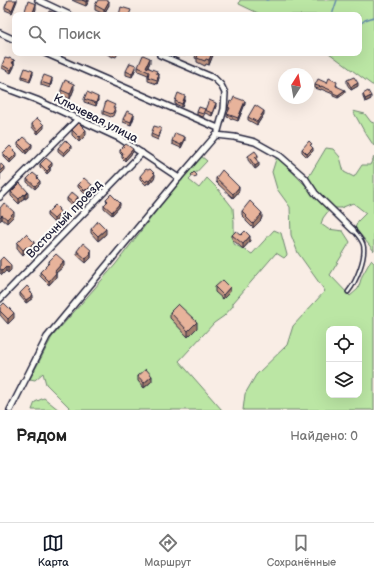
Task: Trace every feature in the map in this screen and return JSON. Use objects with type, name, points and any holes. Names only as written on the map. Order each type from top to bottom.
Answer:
[{"type":"street","points":[[38,0],[64,12]]},
{"type":"street","points":[[0,33],[12,39]]},
{"type":"street","points":[[52,56],[218,128]]},
{"type":"street","points":[[10,410],[47,337],[216,135],[224,109],[225,93],[221,85],[214,78],[162,56]]},
{"type":"street","name":"Ключевая улица","points":[[0,86],[37,100],[119,138],[179,178]]},
{"type":"street","points":[[0,197],[78,119]]},
{"type":"street","points":[[216,135],[234,136],[255,142],[280,156],[305,178],[315,193],[353,230]]},
{"type":"street","name":"Восточный проезд","points":[[0,299],[142,153]]},
{"type":"lane","points":[[348,292],[352,287],[364,254],[362,242],[353,230]]},
{"type":"green space","points":[[240,0],[374,0],[374,85],[333,56],[362,56],[362,12],[256,12],[239,4]]},
{"type":"green space","points":[[353,111],[365,114],[371,122],[374,123],[374,146],[364,131]]},
{"type":"green space","points":[[326,148],[333,149],[340,157],[344,172],[354,177],[362,165],[370,165],[374,157],[374,251],[355,228],[358,221],[366,213],[353,203],[341,208],[333,208],[319,194],[308,178]]},
{"type":"green space","points":[[201,156],[207,161],[189,180],[199,188],[207,178],[233,208],[234,244],[252,254],[274,230],[281,233],[287,255],[284,258],[276,253],[233,303],[233,306],[224,316],[214,323],[179,361],[222,410],[72,410],[46,384],[43,373],[35,380],[30,379],[52,337],[115,265],[180,180]]},
{"type":"green space","points":[[277,156],[329,210],[323,218],[321,224],[328,229],[343,231],[350,242],[330,275],[350,296],[358,289],[362,276],[371,260],[374,263],[374,410],[243,410],[245,394],[256,375],[287,345],[293,326],[325,291],[298,253],[291,235],[290,207],[277,189],[272,172]]},
{"type":"green space","points":[[44,398],[59,410],[32,410],[35,402]]},
{"type":"building","points":[[8,0],[16,0],[12,10],[5,7]]},
{"type":"building","points":[[98,0],[109,1],[104,10],[95,5]]},
{"type":"building","points":[[28,1],[36,4],[33,12],[25,12]]},
{"type":"building","points":[[121,7],[131,10],[130,12],[120,12]]},
{"type":"building","points":[[143,56],[150,58],[146,67],[157,71],[156,73],[159,74],[157,80],[148,77],[149,72],[138,67]]},
{"type":"building","points":[[198,56],[211,56],[209,60],[206,59],[205,61],[197,58]]},
{"type":"building","points":[[5,58],[14,60],[11,70],[2,65]]},
{"type":"building","points":[[130,63],[136,65],[132,74],[126,71]]},
{"type":"building","points":[[25,68],[33,71],[30,79],[22,76]]},
{"type":"building","points":[[44,75],[52,78],[50,85],[41,82]]},
{"type":"building","points":[[354,77],[358,83],[351,87],[347,80]]},
{"type":"building","points":[[329,78],[337,82],[336,86],[345,90],[338,95],[333,93],[333,91],[315,85],[318,79],[327,83]]},
{"type":"building","points":[[65,80],[74,84],[70,94],[61,90]]},
{"type":"building","points":[[368,91],[371,96],[365,99],[363,94]]},
{"type":"building","points":[[87,92],[98,97],[96,103],[84,99]]},
{"type":"building","points":[[178,93],[185,96],[182,104],[175,101]]},
{"type":"building","points":[[234,97],[245,101],[238,118],[227,114],[230,108],[228,107],[230,101],[232,102]]},
{"type":"building","points":[[209,100],[216,103],[212,113],[205,110]]},
{"type":"building","points":[[106,101],[115,105],[113,108],[115,108],[113,113],[111,114],[103,111]]},
{"type":"building","points":[[255,105],[264,111],[257,122],[248,117]]},
{"type":"building","points":[[199,107],[205,109],[203,114],[197,112]]},
{"type":"building","points":[[127,111],[134,114],[131,122],[123,119]]},
{"type":"building","points":[[37,118],[44,125],[38,131],[32,124]]},
{"type":"building","points":[[79,123],[86,130],[79,137],[72,130]]},
{"type":"building","points":[[154,126],[161,128],[158,137],[151,134]]},
{"type":"building","points":[[175,133],[185,137],[181,145],[172,141]]},
{"type":"building","points":[[24,137],[32,144],[26,151],[18,143]]},
{"type":"building","points":[[65,140],[71,146],[64,153],[58,148]]},
{"type":"building","points":[[309,141],[313,148],[307,154],[302,149]]},
{"type":"building","points":[[126,144],[133,149],[125,158],[120,150]]},
{"type":"building","points":[[10,146],[17,153],[10,160],[3,153]]},
{"type":"building","points":[[255,151],[258,155],[255,158],[259,163],[255,166],[248,156]]},
{"type":"building","points":[[46,158],[52,163],[48,167],[50,168],[47,171],[40,164]]},
{"type":"building","points":[[0,163],[4,167],[0,171]]},
{"type":"building","points":[[146,169],[150,169],[155,174],[149,181],[147,180],[146,182],[140,176]]},
{"type":"building","points":[[222,170],[239,187],[233,194],[216,178]]},
{"type":"building","points":[[194,172],[197,175],[195,178],[191,175]]},
{"type":"building","points":[[33,173],[40,181],[35,186],[27,179]]},
{"type":"building","points":[[84,178],[92,185],[85,191],[78,184]]},
{"type":"building","points":[[20,183],[28,192],[19,199],[11,192]]},
{"type":"building","points":[[72,192],[78,197],[73,203],[67,198]]},
{"type":"building","points":[[111,194],[120,203],[112,212],[104,205],[108,201],[106,199]]},
{"type":"building","points":[[250,201],[262,213],[253,224],[242,211]]},
{"type":"building","points":[[4,203],[14,212],[7,219],[2,215],[0,217],[0,208]]},
{"type":"building","points":[[55,205],[61,212],[54,219],[47,213]]},
{"type":"building","points":[[98,221],[106,229],[98,236],[91,229]]},
{"type":"building","points":[[236,231],[241,235],[245,231],[250,236],[243,244],[232,235]]},
{"type":"building","points":[[26,234],[34,242],[28,248],[26,247],[23,250],[17,243]]},
{"type":"building","points":[[83,243],[91,250],[91,253],[86,259],[77,251]]},
{"type":"building","points":[[56,254],[64,261],[49,281],[40,272]]},
{"type":"building","points":[[3,257],[11,265],[8,268],[6,266],[2,270],[0,269],[0,260]]},
{"type":"building","points":[[223,280],[230,287],[223,295],[215,287]]},
{"type":"building","points":[[27,286],[33,295],[26,300],[20,293]]},
{"type":"building","points":[[4,303],[14,313],[8,319],[0,311],[0,307]]},
{"type":"building","points":[[178,304],[197,322],[188,331],[170,312]]},
{"type":"building","points":[[146,369],[152,376],[144,383],[138,376]]},
{"type":"waterway","points":[[333,12],[337,0]]},
{"type":"waterway","points":[[362,22],[374,17]]}]
